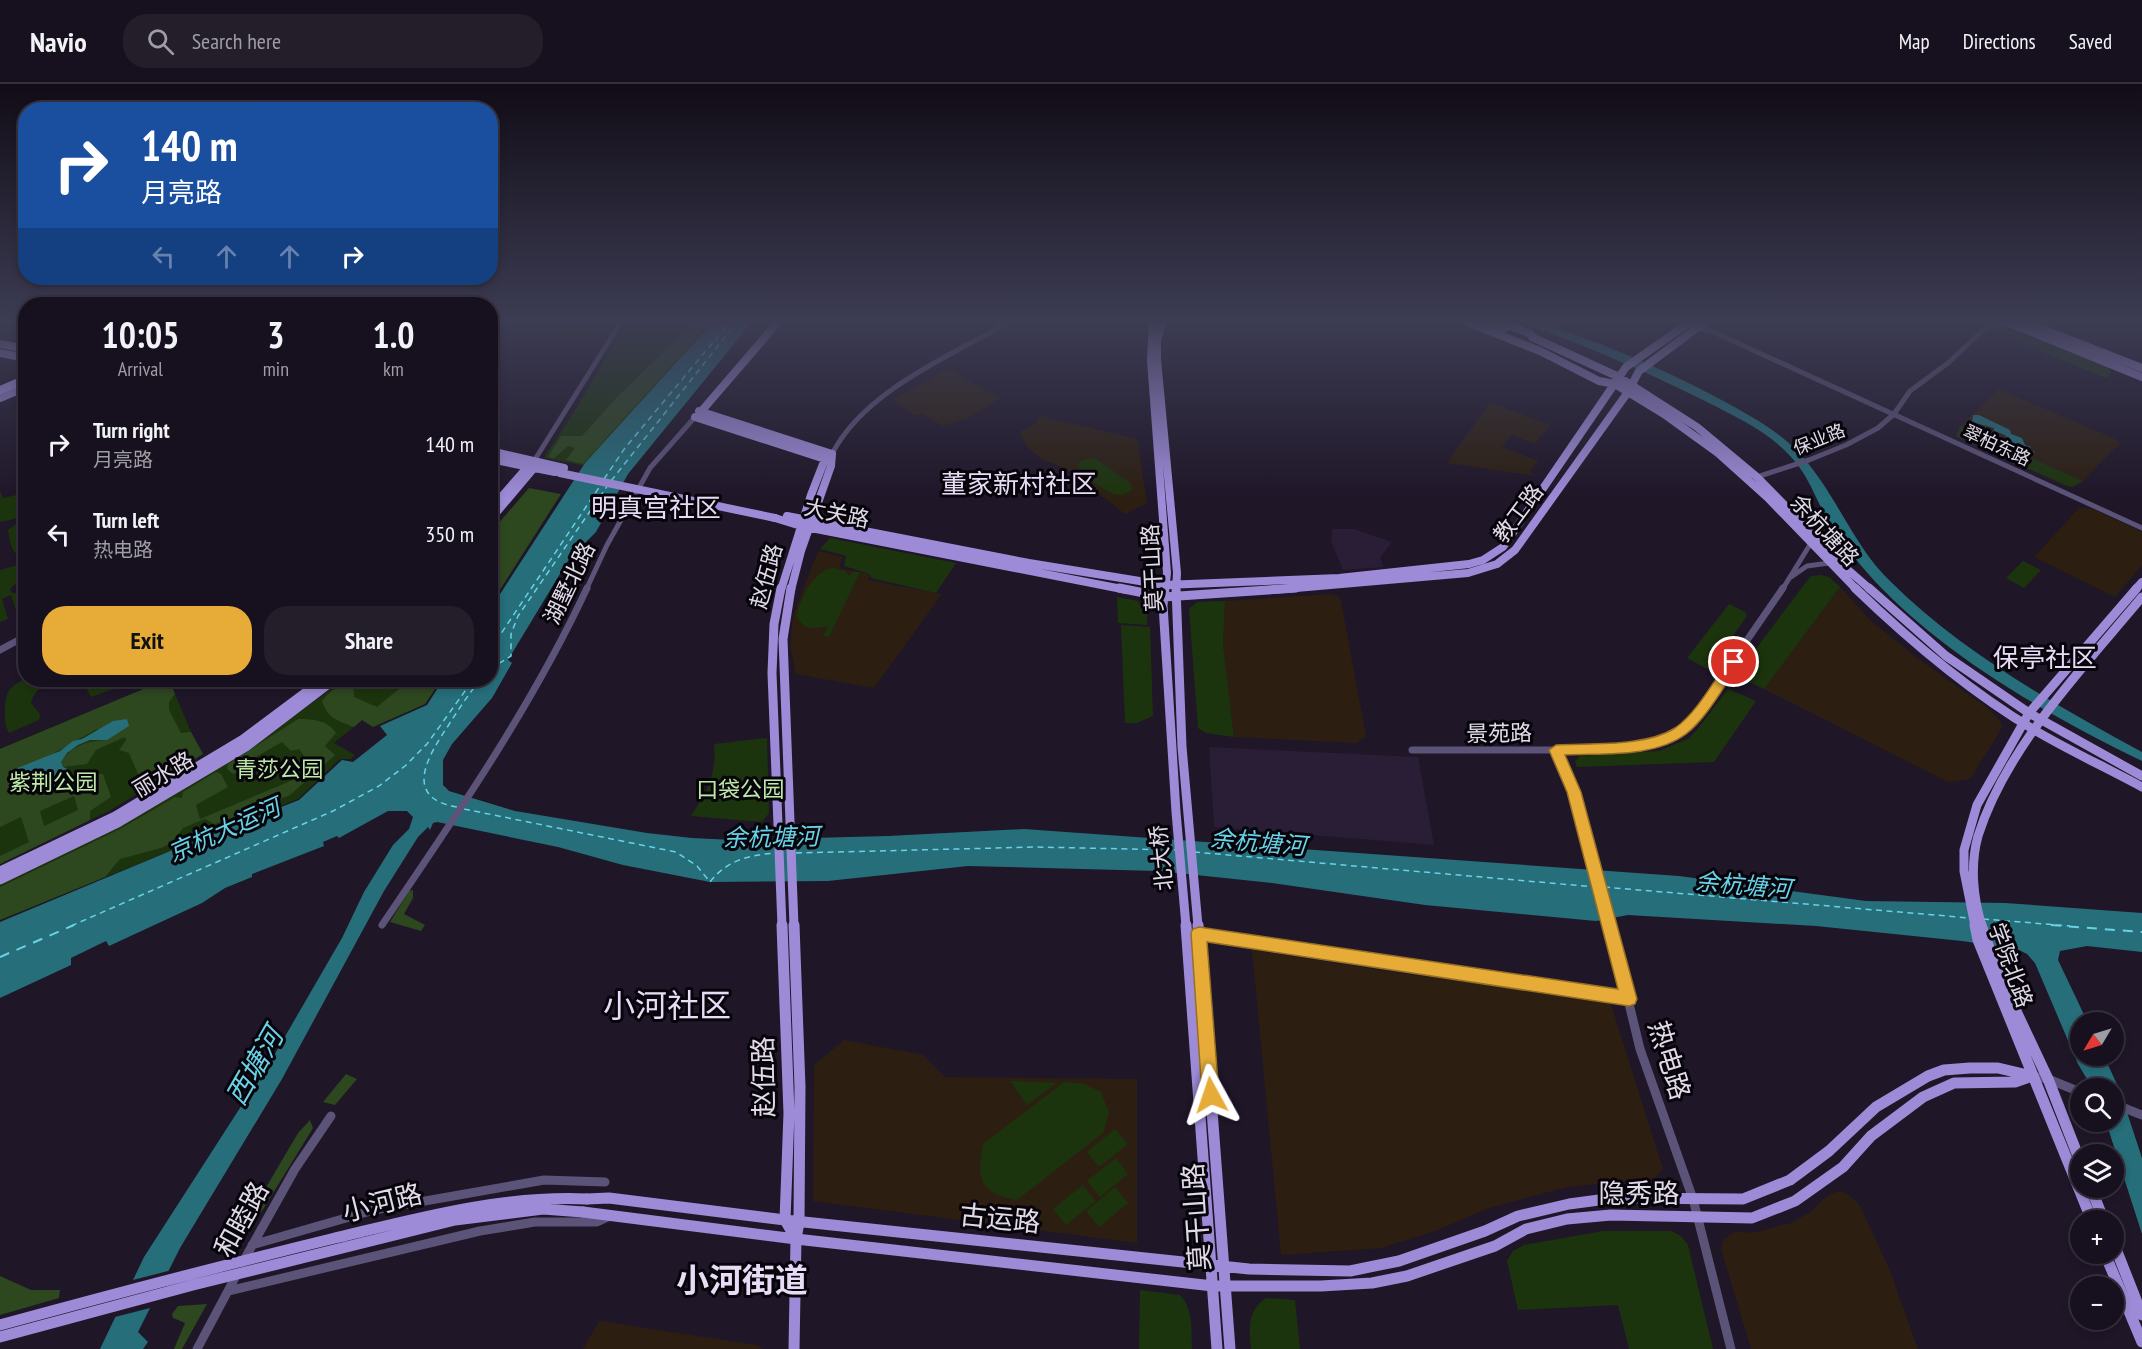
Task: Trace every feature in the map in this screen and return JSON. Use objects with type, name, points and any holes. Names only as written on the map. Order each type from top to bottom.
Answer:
[{"type":"highway","points":[[0,392],[18,382]]},
{"type":"highway","points":[[0,392],[18,388]]},
{"type":"main road","name":"湖墅北路","points":[[698,413],[725,381]]},
{"type":"main road","name":"莫干山路","points":[[1152,381],[1167,573],[1164,597],[1176,812]]},
{"type":"main road","name":"莫干山路","points":[[1159,381],[1176,590],[1182,747],[1188,813]]},
{"type":"main road","name":"教工路","points":[[1176,590],[1450,567],[1483,560],[1503,547],[1617,381]]},
{"type":"main road","name":"余杭塘路","points":[[1617,381],[1697,427],[1757,477],[1847,569],[1917,631],[2026,717],[2035,730],[2142,787]]},
{"type":"main road","name":"教工路","points":[[1176,590],[1348,585],[1468,573],[1497,564],[1515,550],[1633,381]]},
{"type":"main road","name":"余杭塘路","points":[[1629,388],[1718,453],[1767,497],[1829,563],[1905,636],[1968,684],[2026,717],[2042,720],[2142,776]]},
{"type":"main road","points":[[698,413],[828,456],[806,523]]},
{"type":"main road","name":"大关路","points":[[498,454],[531,465]]},
{"type":"main road","name":"大关路","points":[[498,460],[562,470],[1164,597],[1176,590]]},
{"type":"main road","points":[[498,501],[531,465]]},
{"type":"main road","points":[[498,509],[531,465]]},
{"type":"main road","name":"大关路","points":[[806,523],[1164,585],[1176,590]]},
{"type":"main road","name":"赵伍路","points":[[794,1349],[796,1239],[800,1222],[800,1087],[784,815],[783,639],[788,598],[806,523]]},
{"type":"main road","name":"学院北路","points":[[2087,1210],[2032,1076],[1996,976],[1964,850],[1977,805],[2026,717],[2142,582]]},
{"type":"main road","name":"学院北路","points":[[1968,872],[1990,802],[2035,730],[2142,597]]},
{"type":"main road","name":"丽水路","points":[[0,871],[115,816],[243,740],[313,687]]},
{"type":"main road","name":"丽水路","points":[[0,880],[118,824],[246,747],[325,687]]},
{"type":"main road","name":"北大桥","points":[[1176,812],[1190,901]]},
{"type":"main road","name":"北大桥","points":[[1188,813],[1190,901]]},
{"type":"main road","name":"莫干山路","points":[[1190,901],[1199,933],[1217,1266]]},
{"type":"main road","name":"莫干山路","points":[[1190,901],[1217,1266],[1230,1349]]},
{"type":"main road","name":"赵伍路","points":[[785,1220],[789,1113],[788,909]]},
{"type":"main road","name":"学院北路","points":[[1996,976],[2048,1079],[2073,1144]]},
{"type":"main road","name":"隐秀路","points":[[1217,1266],[1350,1271],[1399,1261],[1485,1231],[1518,1216],[1569,1204],[1614,1198],[1743,1199],[1790,1180],[1830,1149],[1876,1107],[1928,1076],[1944,1070],[1970,1068],[1998,1068],[2032,1076]]},
{"type":"main road","name":"隐秀路","points":[[1219,1286],[1372,1283],[1407,1276],[1495,1246],[1526,1229],[1567,1219],[1611,1215],[1752,1218],[1794,1202],[1843,1167],[1871,1136],[1923,1097],[1954,1083],[2015,1082],[2032,1076]]},
{"type":"main road","name":"小河路","points":[[0,1325],[190,1274],[451,1210],[548,1197],[585,1205]]},
{"type":"main road","name":"小河路","points":[[0,1337],[226,1276],[455,1220],[585,1205],[609,1198],[785,1220]]},
{"type":"main road","name":"古运路","points":[[585,1205],[610,1216],[1219,1286]]},
{"type":"main road","points":[[785,1220],[796,1239]]},
{"type":"main road","name":"古运路","points":[[785,1220],[1217,1266]]},
{"type":"main road","points":[[2109,1264],[2142,1342]]},
{"type":"main road","points":[[2122,1264],[2142,1315]]},
{"type":"main road","name":"莫干山路","points":[[1217,1349],[1219,1286]]},
{"type":"street","points":[[531,465],[584,381]]},
{"type":"street","points":[[828,456],[839,438],[868,408],[908,381]]},
{"type":"street","name":"翠柏东路","points":[[1821,381],[2142,528]]},
{"type":"street","name":"保业路","points":[[1757,477],[1809,460],[1846,445],[1878,428],[1894,414],[1910,391],[1924,381]]},
{"type":"street","name":"湖墅北路","points":[[382,925],[523,712],[574,616],[607,545],[650,468],[698,413]]},
{"type":"street","name":"景苑路","points":[[1791,578],[1792,571],[1811,543]]},
{"type":"street","name":"景苑路","points":[[1412,750],[1556,750],[1653,744],[1681,731],[1692,720],[1791,578],[1807,566],[1829,563]]},
{"type":"street","points":[[0,650],[18,640]]},
{"type":"street","name":"热电路","points":[[1556,750],[1574,792],[1612,931],[1640,1049],[1693,1199],[1731,1349]]},
{"type":"street","points":[[1199,933],[1629,999]]},
{"type":"street","name":"隐秀路","points":[[2032,1076],[2048,1079],[2070,1088]]},
{"type":"street","points":[[2124,1108],[2142,1115]]},
{"type":"street","name":"和睦路","points":[[197,1349],[295,1169],[332,1116]]},
{"type":"street","points":[[252,1245],[374,1210],[544,1180],[605,1182]]},
{"type":"street","points":[[228,1291],[480,1231],[535,1222],[597,1222],[610,1216]]},
{"type":"shaded area","points":[[926,381],[970,381],[1000,398],[967,419],[943,426],[922,414],[916,416],[892,400]]},
{"type":"shaded area","points":[[1999,389],[2120,443],[2083,481],[1960,426]]},
{"type":"shaded area","points":[[1490,402],[1550,425],[1535,444],[1512,435],[1502,447],[1538,461],[1530,472],[1537,476],[1447,463]]},
{"type":"shaded area","points":[[1040,416],[1137,439],[1147,503],[1125,514],[1067,469],[1044,460],[1028,448],[1019,432],[1035,424]]},
{"type":"shaded area","points":[[2079,508],[2093,509],[2142,532],[2142,565],[2115,597],[2034,557]]},
{"type":"shaded area","points":[[1332,529],[1354,529],[1392,542],[1380,558],[1384,567],[1343,570],[1331,541]]},
{"type":"shaded area","points":[[818,551],[843,557],[839,568],[870,574],[868,580],[942,594],[874,688],[796,674],[790,645],[793,616]]},
{"type":"shaded area","points":[[1840,587],[1871,621],[1916,657],[1990,710],[2001,722],[2002,726],[1996,738],[1970,779],[1948,782],[1764,689]]},
{"type":"shaded area","points":[[1331,594],[1338,596],[1341,601],[1366,736],[1356,743],[1234,737],[1223,645],[1225,601]]},
{"type":"shaded area","points":[[1209,747],[1418,757],[1434,845],[1214,827]]},
{"type":"shaded area","points":[[1252,950],[1399,973],[1610,1001],[1663,1169],[1655,1178],[1567,1187],[1489,1208],[1438,1230],[1381,1248],[1281,1255]]},
{"type":"shaded area","points":[[844,1040],[923,1055],[945,1077],[1137,1079],[1137,1243],[813,1201],[814,1065]]},
{"type":"shaded area","points":[[1840,1191],[1859,1204],[1889,1268],[1918,1349],[1751,1349],[1721,1249],[1723,1240],[1735,1231],[1752,1233],[1791,1223],[1809,1213],[1830,1194]]},
{"type":"shaded area","points":[[599,1321],[757,1345],[763,1349],[583,1349]]},
{"type":"green space","points":[[592,381],[662,381],[586,466],[545,458]]},
{"type":"green space","points":[[633,381],[658,381],[583,464],[566,460],[575,448],[568,446],[554,458],[548,457],[561,436],[582,436]]},
{"type":"green space","points":[[1960,426],[2083,481],[2073,487],[2067,486],[1956,436]]},
{"type":"green space","points":[[1095,458],[1130,483],[1132,489],[1119,495],[1112,493],[1079,470],[1078,464],[1082,460]]},
{"type":"green space","points":[[529,488],[561,494],[498,593],[498,524]]},
{"type":"green space","points":[[0,491],[3,498],[18,495],[18,516],[0,522]]},
{"type":"green space","points":[[18,523],[18,555],[11,544],[8,530]]},
{"type":"green space","points":[[830,538],[956,563],[936,593],[871,578],[870,574],[844,566],[846,556],[820,549]]},
{"type":"green space","points":[[2023,561],[2041,570],[2024,588],[2006,578]]},
{"type":"green space","points":[[18,565],[18,582],[10,589],[12,593],[16,593],[18,614],[11,595],[2,599],[8,619],[0,622],[0,570]]},
{"type":"green space","points":[[834,568],[845,571],[849,576],[852,572],[860,572],[829,637],[823,636],[828,626],[805,627],[796,616],[801,601],[814,579]]},
{"type":"green space","points":[[1811,576],[1829,577],[1840,587],[1764,689],[1741,678],[1740,670],[1803,586]]},
{"type":"green space","points":[[1117,597],[1138,601],[1147,611],[1147,625],[1118,623]]},
{"type":"green space","points":[[1225,601],[1223,645],[1234,737],[1206,733],[1198,728],[1189,609],[1197,602]]},
{"type":"green space","points":[[1729,604],[1745,612],[1747,616],[1709,670],[1687,658]]},
{"type":"green space","points":[[1121,625],[1150,627],[1153,716],[1137,723],[1125,723]]},
{"type":"green space","points":[[18,683],[18,687],[42,687],[31,703],[40,714],[39,720],[9,733],[5,721],[6,698],[9,690]]},
{"type":"green space","points":[[86,687],[119,687],[91,697]]},
{"type":"green space","name":"紫荆公园","points":[[148,687],[172,687],[203,754],[109,811],[0,864],[0,749]]},
{"type":"green space","name":"紫荆公园","points":[[148,687],[172,687],[175,694],[169,702],[169,710],[181,733],[191,732],[203,754],[145,790],[129,753],[119,750],[126,740],[125,737],[96,750],[87,764],[63,767],[61,762],[75,748],[93,741],[107,740],[97,729],[47,757],[52,773],[59,778],[62,788],[91,774],[103,774],[111,797],[90,811],[90,820],[0,864],[0,856],[29,842],[21,817],[0,827],[0,749]],"holes":[[[74,796],[78,810],[44,826],[40,811]]]},
{"type":"green space","name":"青莎公园","points":[[334,687],[436,687],[425,704],[373,727],[362,720],[334,743],[355,755],[351,759],[340,759],[298,799],[0,920],[0,883],[250,747]]},
{"type":"green space","points":[[338,687],[353,687],[354,697],[377,707],[401,687],[436,687],[425,704],[373,727],[362,720],[354,727],[338,721],[330,715],[322,701]]},
{"type":"green space","points":[[1728,689],[1756,701],[1714,762],[1577,767],[1575,761],[1580,756],[1659,751],[1688,739]]},
{"type":"green space","points":[[298,719],[309,719],[329,725],[336,733],[325,746],[335,755],[290,795],[225,821],[214,824],[205,819],[183,828],[172,843],[120,859],[105,877],[0,920],[0,887],[120,829],[175,797],[182,798],[183,792],[216,772],[221,774],[228,787],[196,805],[200,819],[300,777],[296,769],[307,760],[299,749],[291,751],[282,742],[245,763],[242,770],[233,774],[227,769],[228,764]]},
{"type":"green space","name":"口袋公园","points":[[767,738],[769,813],[762,822],[691,816],[710,782],[714,765],[714,744]]},
{"type":"green space","points":[[413,890],[413,898],[404,914],[425,925],[421,931],[390,922],[409,891]]},
{"type":"green space","points":[[346,1074],[357,1079],[335,1105],[323,1102]]},
{"type":"green space","points":[[1010,1081],[1056,1083],[1027,1105]]},
{"type":"green space","points":[[1064,1082],[1084,1084],[1101,1092],[1109,1113],[1103,1133],[1017,1200],[995,1193],[988,1188],[981,1175],[983,1144]]},
{"type":"green space","points":[[310,1120],[313,1128],[251,1229],[231,1245],[227,1232],[242,1228],[298,1133]]},
{"type":"green space","points":[[1115,1129],[1128,1144],[1099,1167],[1087,1152]]},
{"type":"green space","points":[[1116,1158],[1128,1174],[1100,1197],[1087,1181]]},
{"type":"green space","points":[[1083,1185],[1095,1201],[1066,1225],[1053,1209]]},
{"type":"green space","points":[[1115,1187],[1128,1203],[1099,1227],[1086,1211]]},
{"type":"green space","points":[[1603,1231],[1671,1231],[1681,1236],[1688,1245],[1713,1349],[1629,1349],[1618,1305],[1518,1310],[1507,1261],[1513,1251],[1524,1245]]},
{"type":"green space","points":[[0,1276],[31,1290],[60,1290],[59,1298],[0,1315]]},
{"type":"green space","points":[[1140,1290],[1180,1295],[1190,1314],[1192,1349],[1139,1349]]},
{"type":"green space","points":[[1266,1298],[1295,1300],[1300,1349],[1251,1349],[1252,1314]]},
{"type":"green space","points":[[207,1304],[182,1349],[174,1349],[185,1323],[173,1318],[172,1314],[178,1306]]},
{"type":"water","points":[[659,381],[704,381],[628,474],[596,532],[569,559],[508,660],[512,663],[492,698],[452,744],[443,760],[443,785],[449,791],[515,811],[647,833],[692,838],[733,840],[888,836],[1024,829],[1679,876],[1866,901],[2005,903],[2142,913],[2142,952],[2087,946],[2060,951],[2058,960],[2083,1012],[2070,1012],[2070,1045],[2035,963],[2027,954],[2017,949],[1962,941],[1816,926],[1628,915],[1596,921],[1425,905],[1272,883],[1158,871],[968,866],[828,881],[710,882],[623,865],[558,847],[437,822],[433,823],[430,830],[428,827],[418,837],[384,891],[282,1079],[180,1248],[138,1332],[148,1342],[143,1349],[100,1349],[144,1257],[276,1052],[342,938],[364,892],[393,845],[409,829],[413,817],[407,811],[388,811],[339,838],[337,836],[323,842],[324,846],[252,874],[252,877],[225,888],[202,903],[109,946],[106,941],[71,958],[71,965],[0,998],[0,922],[299,800],[342,760],[353,762],[387,735],[380,726],[427,705],[439,687],[498,687],[498,597],[585,463]]},
{"type":"water","points":[[1663,381],[1685,381],[1747,414],[1789,443],[1810,465],[1877,567],[1919,608],[1948,632],[2011,676],[2142,752],[2142,761],[2028,700],[1953,650],[1919,623],[1858,562],[1832,527],[1809,482],[1790,455],[1763,433]]},
{"type":"water","points":[[1973,415],[1979,415],[2010,430],[2011,434],[2022,438],[2025,445],[2031,447],[2028,449],[2035,452],[2032,454],[2013,446],[2005,435],[1994,431],[1994,428],[1972,422]]},
{"type":"water","points":[[127,719],[129,726],[107,740],[90,740],[67,753],[61,762],[63,767],[70,770],[70,778],[41,780],[19,789],[10,784],[10,775],[15,769],[60,751],[73,741],[82,739],[113,721]]},
{"type":"water","points":[[2079,1066],[2109,1066],[2114,1078],[2086,1078]]},
{"type":"water","points":[[2124,1103],[2142,1158],[2142,1234],[2124,1178],[2124,1144],[2113,1144],[2109,1132],[2124,1132]]},
{"type":"pier","points":[[172,1270],[154,1307],[111,1318],[129,1281]]},
{"type":"ferry route","points":[[604,479],[625,448],[681,381]]},
{"type":"ferry route","points":[[611,481],[690,381]]},
{"type":"ferry route","points":[[498,664],[511,656],[511,634],[518,616],[608,485]]},
{"type":"ferry route","points":[[498,638],[600,486]]},
{"type":"ferry route","points":[[71,926],[333,811],[379,786],[405,766],[427,744],[468,687]]},
{"type":"ferry route","points":[[457,807],[440,802],[430,795],[425,785],[424,774],[440,738],[475,687]]},
{"type":"ferry route","points":[[464,809],[676,852],[697,866],[710,882],[724,868],[739,860],[776,853]]},
{"type":"ferry route","points":[[796,853],[1036,847],[1175,850]]},
{"type":"ferry route","points":[[1194,852],[1596,887]]},
{"type":"ferry route","points":[[1604,887],[1970,918]]},
{"type":"ferry route","points":[[1983,919],[2070,926]]},
{"type":"ferry route","points":[[0,957],[74,925]]},
{"type":"ferry route","points":[[2051,925],[2142,932]]},
{"type":"district","name":"董家新村社区","points":[[1019,483]]},
{"type":"district","name":"明真宫社区","points":[[656,507]]},
{"type":"district","name":"保亭社区","points":[[2045,657]]},
{"type":"district","name":"小河社区","points":[[667,1005]]},
{"type":"district","name":"小河街道","points":[[742,1279]]},
{"type":"route","points":[[1211,1095],[1199,933],[1629,999],[1574,792],[1556,750],[1640,746],[1665,740],[1681,731],[1692,720],[1734,662]]},
{"type":"water label","name":"京杭大运河","points":[[224,830]]},
{"type":"water label","name":"余杭塘河","points":[[771,837]]},
{"type":"water label","name":"余杭塘河","points":[[1258,842]]},
{"type":"water label","name":"余杭塘河","points":[[1743,885]]},
{"type":"water label","name":"西塘河","points":[[254,1066]]}]
